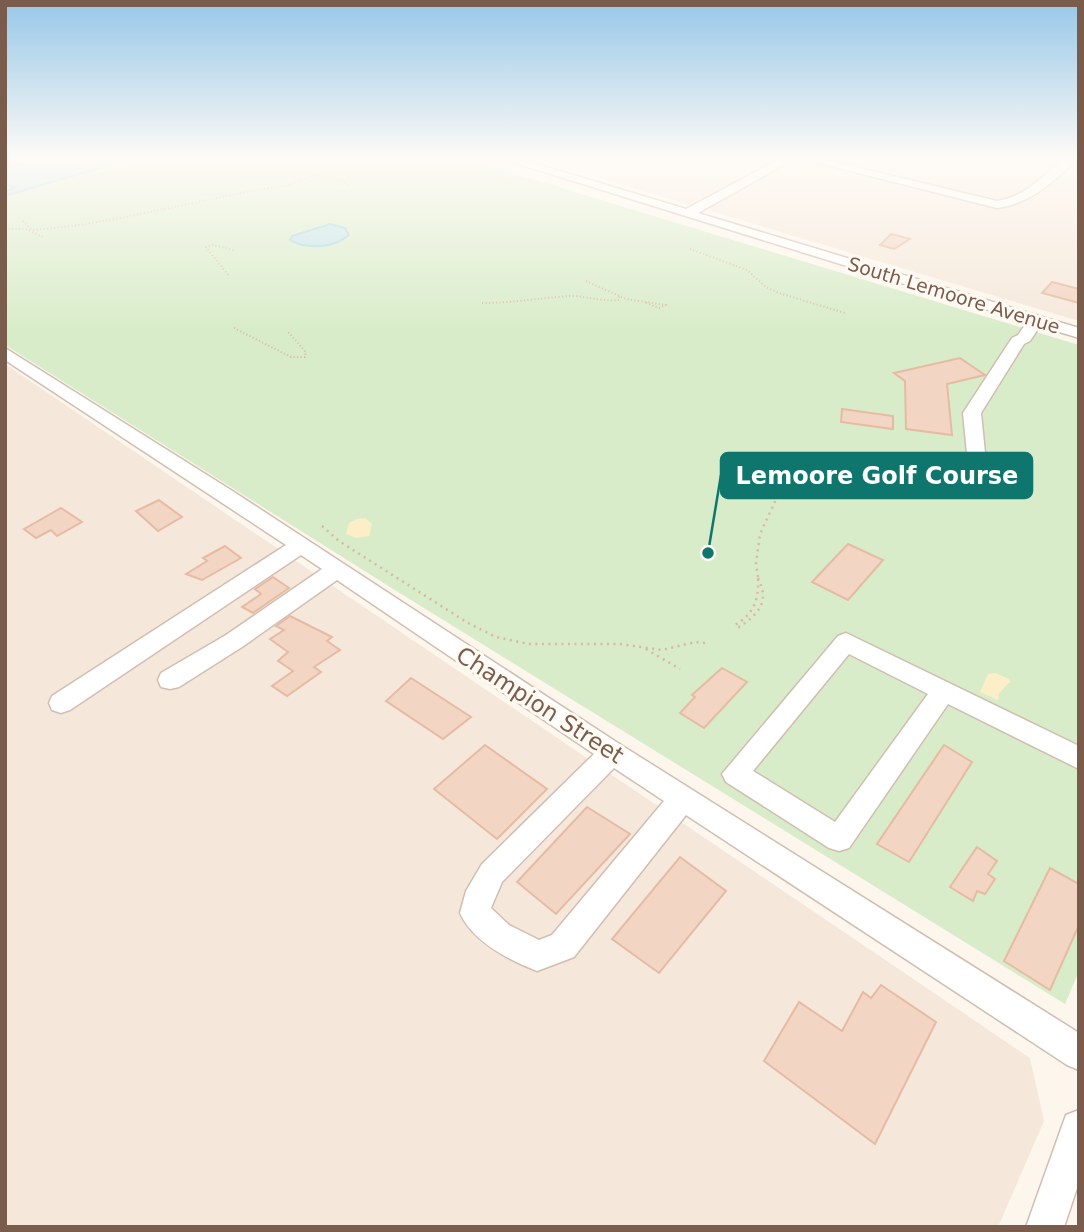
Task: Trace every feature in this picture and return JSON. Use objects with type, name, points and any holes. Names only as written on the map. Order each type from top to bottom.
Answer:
[{"type":"street","name":"South Lemoore Avenue","points":[[695,216],[1079,333]]},
{"type":"street","points":[[976,453],[972,412],[1018,341],[1024,338],[1036,321]]},
{"type":"street","name":"Champion Street","points":[[5,353],[612,752],[1079,1053]]},
{"type":"street","points":[[61,703],[300,546]]},
{"type":"street","points":[[170,680],[336,570]]},
{"type":"street","points":[[944,691],[839,839],[735,774],[846,642],[1079,758]]},
{"type":"street","points":[[612,752],[486,882],[475,913],[498,935],[537,956],[563,946],[683,798]]},
{"type":"street","points":[[1045,1227],[1079,1128]]},
{"type":"path","points":[[32,230],[78,227],[125,216]]},
{"type":"path","points":[[23,221],[25,228]]},
{"type":"path","points":[[5,229],[25,228],[43,237]]},
{"type":"path","points":[[228,275],[205,247],[212,245],[234,250]]},
{"type":"path","points":[[690,249],[747,270],[762,284],[779,293],[845,313]]},
{"type":"path","points":[[586,281],[629,300]]},
{"type":"path","points":[[482,303],[522,303],[573,296],[603,302],[629,300],[662,303],[666,305],[657,308],[644,302]]},
{"type":"path","points":[[617,301],[619,296]]},
{"type":"path","points":[[234,328],[293,358],[305,357],[306,352],[288,332]]},
{"type":"path","points":[[743,467],[772,486],[778,495],[776,505],[760,533],[758,578],[759,596],[750,615],[735,625],[739,628],[761,608],[764,593],[758,578]]},
{"type":"path","points":[[322,526],[339,541],[476,628],[496,637],[556,646],[628,646],[663,657],[680,669]]},
{"type":"path","points":[[521,642],[620,644],[658,650],[695,642],[705,643]]},
{"type":"path","points":[[663,657],[663,653],[670,649]]},
{"type":"shaded area","points":[[728,216],[1079,216],[1079,321]]},
{"type":"shaded area","points":[[5,364],[1030,1058],[1044,1121],[998,1227],[5,1227]]},
{"type":"green space","points":[[5,216],[655,216],[1079,345],[1079,971],[1065,1004],[398,592],[5,345]]},
{"type":"sand","points":[[365,518],[372,524],[369,536],[356,538],[346,534],[349,523]]},
{"type":"sand","points":[[995,673],[1010,682],[999,693],[998,700],[980,692],[988,674]]},
{"type":"water","points":[[330,224],[345,228],[349,235],[336,243],[320,246],[304,245],[290,240],[292,236]]},
{"type":"building","points":[[891,234],[910,239],[894,249],[880,245]]},
{"type":"building","points":[[1052,282],[1079,289],[1079,303],[1042,293]]},
{"type":"building","points":[[960,358],[985,375],[947,384],[952,435],[906,429],[905,381],[894,373]]},
{"type":"building","points":[[842,409],[893,416],[893,429],[841,422]]},
{"type":"building","points":[[159,500],[182,517],[158,531],[136,511]]},
{"type":"building","points":[[61,508],[82,522],[57,536],[51,530],[36,538],[24,529]]},
{"type":"building","points":[[848,544],[883,560],[848,600],[812,582]]},
{"type":"building","points":[[225,546],[241,558],[202,580],[186,574],[207,561],[203,558]]},
{"type":"building","points":[[273,577],[289,588],[253,613],[242,607],[261,594],[255,589]]},
{"type":"building","points":[[290,616],[332,637],[327,641],[340,650],[314,667],[321,672],[287,696],[272,686],[293,671],[278,661],[288,652],[270,639],[284,630],[276,626]]},
{"type":"building","points":[[722,668],[747,682],[704,728],[680,713],[695,697],[692,695]]},
{"type":"building","points":[[411,678],[471,717],[443,739],[386,701]]},
{"type":"building","points":[[485,745],[547,789],[497,839],[434,789]]},
{"type":"building","points":[[944,745],[972,762],[909,862],[877,844]]},
{"type":"building","points":[[587,807],[630,834],[556,914],[517,882]]},
{"type":"building","points":[[977,847],[997,861],[988,874],[995,879],[985,894],[977,891],[973,901],[950,887]]},
{"type":"building","points":[[680,857],[726,891],[659,973],[612,939]]},
{"type":"building","points":[[1050,868],[1079,884],[1079,925],[1050,990],[1004,961]]},
{"type":"building","points":[[881,985],[936,1022],[875,1144],[764,1061],[799,1002],[842,1031],[863,992],[871,998]]},
{"type":"place","name":"Lemoore Golf Course","points":[[708,553]]}]
